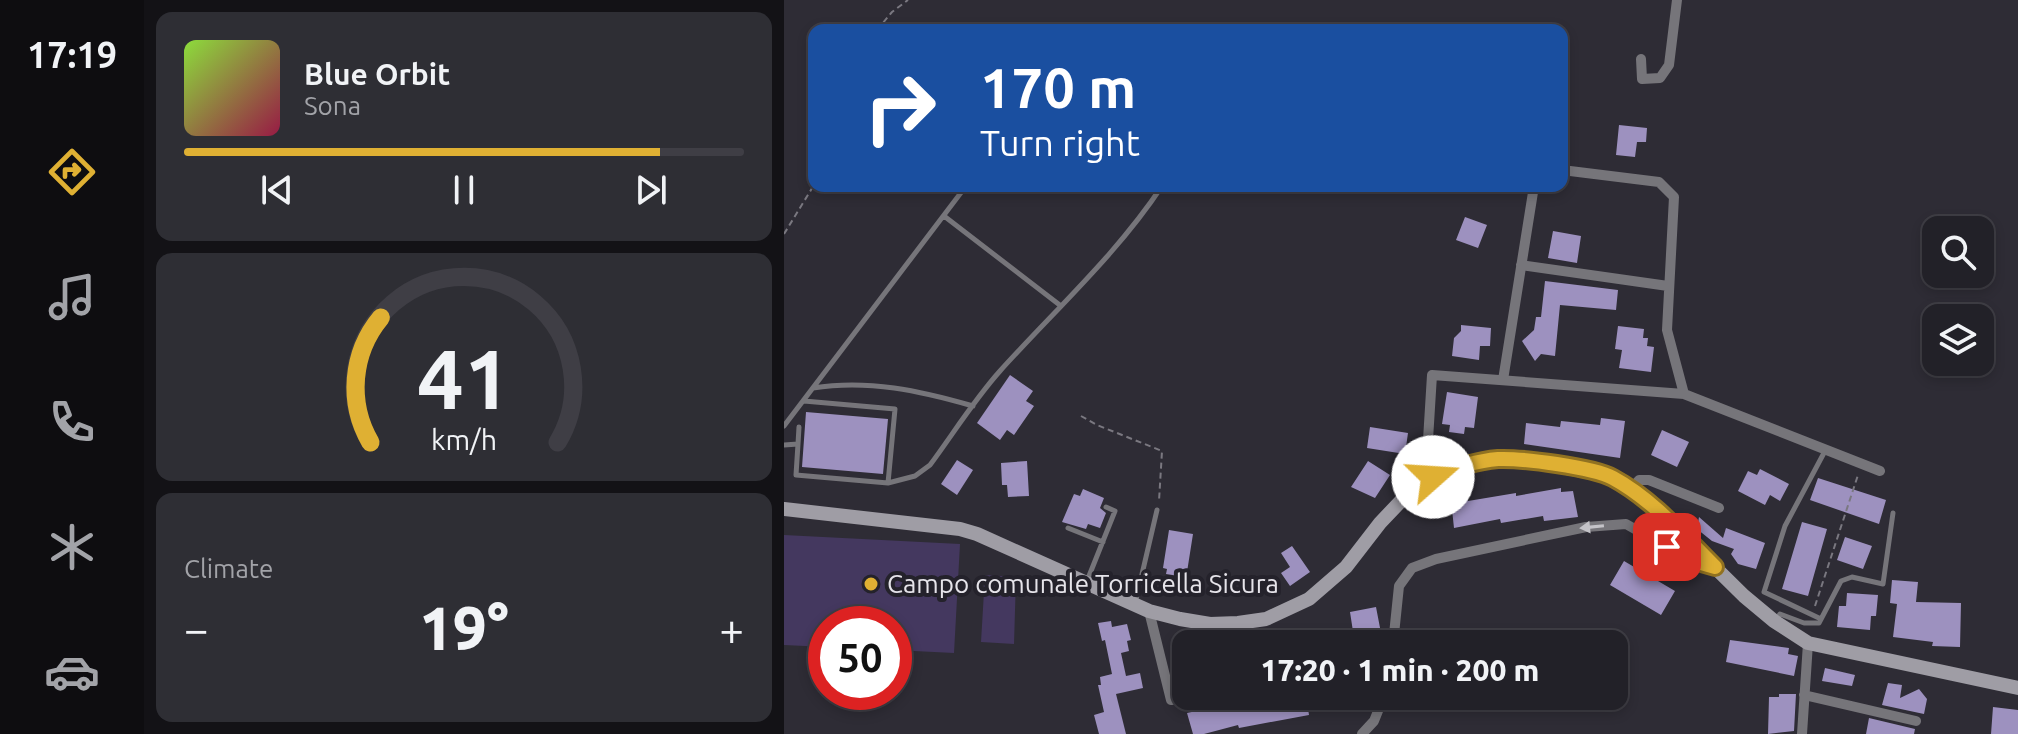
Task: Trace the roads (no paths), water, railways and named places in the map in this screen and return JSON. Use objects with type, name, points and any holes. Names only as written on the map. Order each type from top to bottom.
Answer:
[{"type":"main road","points":[[784,509],[960,529],[1149,611],[1210,624],[1266,619],[1309,599],[1329,584],[1417,484],[1457,466],[1499,459],[1582,469],[1610,476],[1631,489],[1744,596],[1808,643],[2018,688]]},
{"type":"street","points":[[1641,59],[1642,79],[1660,78],[1669,65],[1677,0]]},
{"type":"street","points":[[1568,171],[1659,182],[1674,197],[1667,330],[1684,394]]},
{"type":"street","points":[[1503,380],[1533,192]]},
{"type":"street","points":[[1521,265],[1668,286]]},
{"type":"street","points":[[1433,477],[1427,456],[1432,375],[1684,394],[1880,471]]},
{"type":"street","points":[[1631,489],[1639,480],[1649,480],[1719,508]]},
{"type":"street","points":[[1394,630],[1399,586],[1412,568],[1436,559],[1586,527],[1626,524],[1687,559],[1715,567]]},
{"type":"street","points":[[1149,611],[1172,700]]},
{"type":"street","points":[[1802,734],[1808,643]]},
{"type":"street","points":[[1804,695],[1916,721]]},
{"type":"street","points":[[1362,734],[1374,721],[1378,710]]},
{"type":"lane","points":[[784,426],[962,192]]},
{"type":"lane","points":[[799,427],[796,475],[888,483],[915,476],[930,465],[997,375],[1061,306],[1158,192]]},
{"type":"lane","points":[[944,216],[1061,306]]},
{"type":"lane","points":[[813,388],[837,384],[919,390],[973,406]]},
{"type":"lane","points":[[803,401],[895,409],[888,483]]},
{"type":"lane","points":[[784,445],[798,444]]},
{"type":"lane","points":[[1821,619],[1764,592],[1785,526],[1825,451]]},
{"type":"lane","points":[[1087,582],[1115,511],[1106,507]]},
{"type":"lane","points":[[1135,605],[1157,510]]},
{"type":"lane","points":[[1774,621],[1780,614],[1804,623],[1819,623],[1841,581],[1852,577],[1883,584],[1893,513]]},
{"type":"lane","points":[[1068,528],[1103,542]]},
{"type":"place","name":"Campo comunale Torricella Sicura","points":[[871,584]]}]
